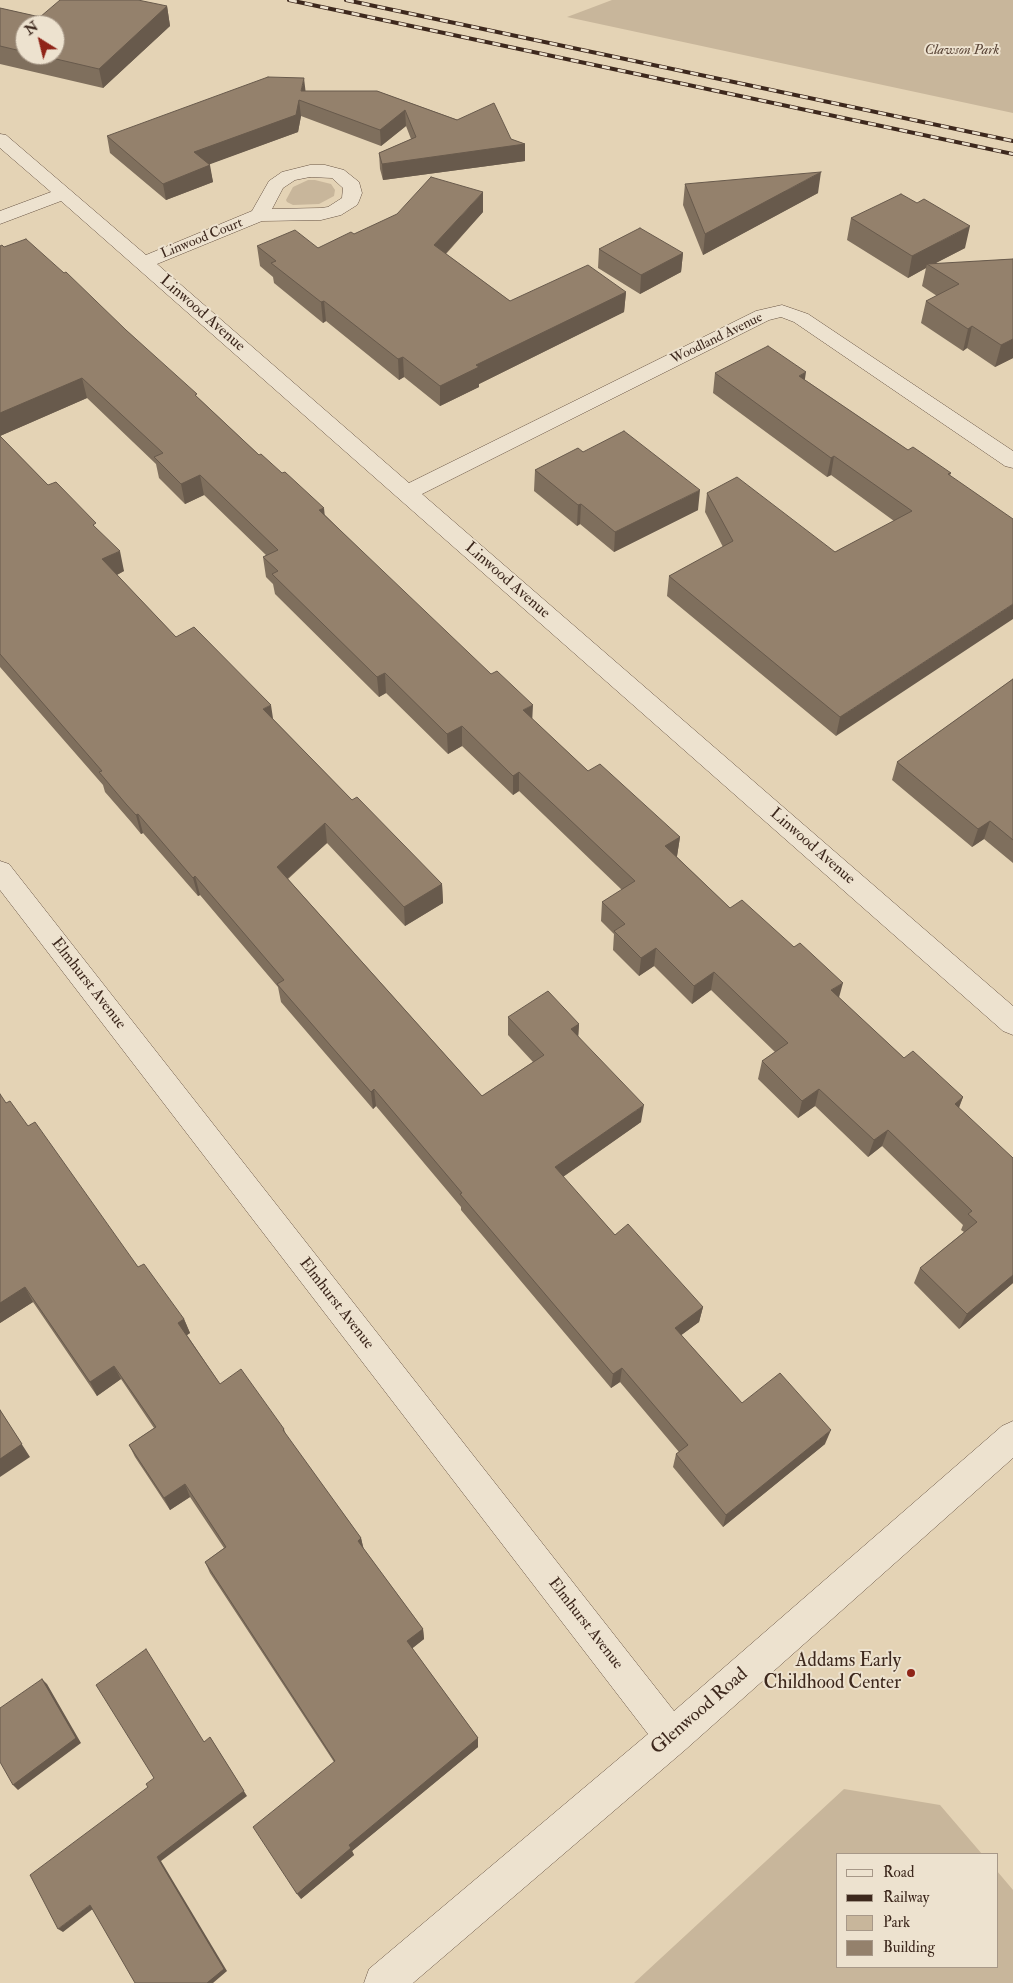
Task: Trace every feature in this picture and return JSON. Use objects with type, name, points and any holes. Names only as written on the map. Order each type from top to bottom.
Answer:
[{"type":"street","name":"Linwood Avenue","points":[[0,139],[1013,1023]]},
{"type":"street","points":[[0,218],[64,194]]},
{"type":"street","name":"Linwood Court","points":[[144,263],[259,215]]},
{"type":"street","name":"Woodland Avenue","points":[[406,493],[763,315],[782,311],[801,318],[1013,461]]},
{"type":"street","name":"Elmhurst Avenue","points":[[0,871],[672,1737]]},
{"type":"street","name":"Glenwood Road","points":[[384,1983],[672,1737],[1013,1437]]},
{"type":"green space","name":"Clawson Park","points":[[612,0],[1013,0],[1013,113],[567,17]]},
{"type":"green space","points":[[308,180],[331,184],[335,190],[334,196],[319,204],[293,205],[287,202],[286,200],[293,187]]},
{"type":"green space","points":[[844,1789],[940,1805],[981,1853],[836,1853],[836,1968],[998,1968],[998,1872],[1013,1890],[1013,1983],[634,1983]]},
{"type":"building","points":[[60,0],[138,0],[167,6],[99,69],[65,61],[65,15],[42,15]]},
{"type":"building","points":[[0,8],[31,15],[15,15],[15,50],[0,46]]},
{"type":"building","points":[[268,77],[304,78],[301,91],[377,91],[457,120],[494,103],[511,139],[525,144],[382,164],[379,153],[416,137],[405,110],[380,130],[299,100],[296,115],[194,152],[210,165],[163,184],[107,136]]},
{"type":"building","points":[[821,172],[705,234],[685,184]]},
{"type":"building","points":[[431,177],[483,192],[434,245],[510,301],[588,265],[626,292],[476,365],[479,367],[440,386],[403,357],[398,359],[324,301],[321,302],[271,263],[276,261],[257,246],[295,230],[318,248],[351,232],[354,234],[397,214]]},
{"type":"building","points":[[901,194],[917,203],[924,199],[970,226],[912,256],[851,218]]},
{"type":"building","points":[[640,228],[683,253],[641,275],[599,249]]},
{"type":"building","points":[[26,239],[64,273],[66,272],[126,330],[197,394],[195,395],[259,455],[261,454],[282,473],[285,472],[324,508],[319,510],[491,674],[497,671],[533,705],[523,710],[588,771],[600,764],[680,837],[665,846],[730,908],[742,900],[794,947],[800,943],[843,983],[831,990],[904,1058],[913,1051],[963,1097],[955,1104],[1013,1158],[1013,1275],[967,1314],[920,1268],[977,1222],[968,1214],[972,1211],[888,1130],[874,1140],[819,1089],[802,1101],[762,1061],[788,1043],[714,972],[694,986],[656,948],[641,958],[614,931],[625,924],[602,902],[635,881],[519,772],[513,776],[462,726],[447,734],[385,673],[377,677],[272,574],[278,571],[263,557],[278,550],[200,475],[181,484],[154,457],[163,453],[82,378],[0,413],[0,246],[4,247]]},
{"type":"building","points":[[1013,259],[1013,339],[1001,345],[972,326],[968,329],[926,301],[959,284],[927,264]]},
{"type":"building","points":[[768,346],[806,372],[799,376],[908,450],[913,447],[1013,519],[1013,604],[840,717],[669,576],[733,541],[707,493],[737,477],[835,552],[912,511],[834,456],[831,458],[715,373]]},
{"type":"building","points":[[624,431],[700,490],[615,532],[535,470],[578,448],[583,452]]},
{"type":"building","points":[[0,436],[48,485],[56,482],[96,523],[93,525],[120,551],[102,559],[176,637],[194,627],[271,705],[263,709],[352,800],[357,797],[442,884],[404,907],[325,823],[277,867],[482,1096],[544,1055],[508,1017],[548,991],[579,1024],[571,1029],[644,1105],[555,1167],[615,1235],[628,1224],[703,1307],[675,1328],[742,1403],[780,1373],[831,1430],[726,1515],[676,1454],[688,1445],[622,1368],[613,1374],[460,1194],[462,1193],[374,1089],[371,1092],[277,984],[284,980],[195,876],[193,878],[138,814],[136,815],[126,804],[99,772],[102,771],[0,654]]},
{"type":"building","points":[[1013,679],[1013,840],[990,821],[978,829],[897,762]]},
{"type":"building","points":[[0,1094],[6,1103],[10,1101],[28,1126],[35,1122],[138,1267],[144,1264],[184,1319],[178,1323],[220,1384],[241,1369],[361,1538],[358,1541],[423,1629],[407,1641],[478,1738],[349,1845],[351,1848],[297,1894],[253,1827],[335,1761],[205,1562],[226,1547],[185,1484],[164,1498],[129,1445],[156,1427],[114,1366],[90,1382],[25,1287],[0,1303]]},
{"type":"building","points":[[0,1410],[22,1444],[0,1459]]},
{"type":"building","points":[[146,1649],[204,1742],[210,1737],[244,1791],[157,1857],[224,1969],[207,1983],[135,1983],[90,1905],[58,1929],[30,1875],[148,1787],[146,1784],[154,1778],[96,1685]]},
{"type":"building","points":[[42,1679],[76,1738],[13,1785],[0,1762],[0,1708]]},
{"type":"railway","points":[[289,0],[1013,154]]},
{"type":"railway","points":[[346,0],[1013,141]]},
{"type":"place","name":"Addams Early Childhood Center","points":[[911,1673]]}]
